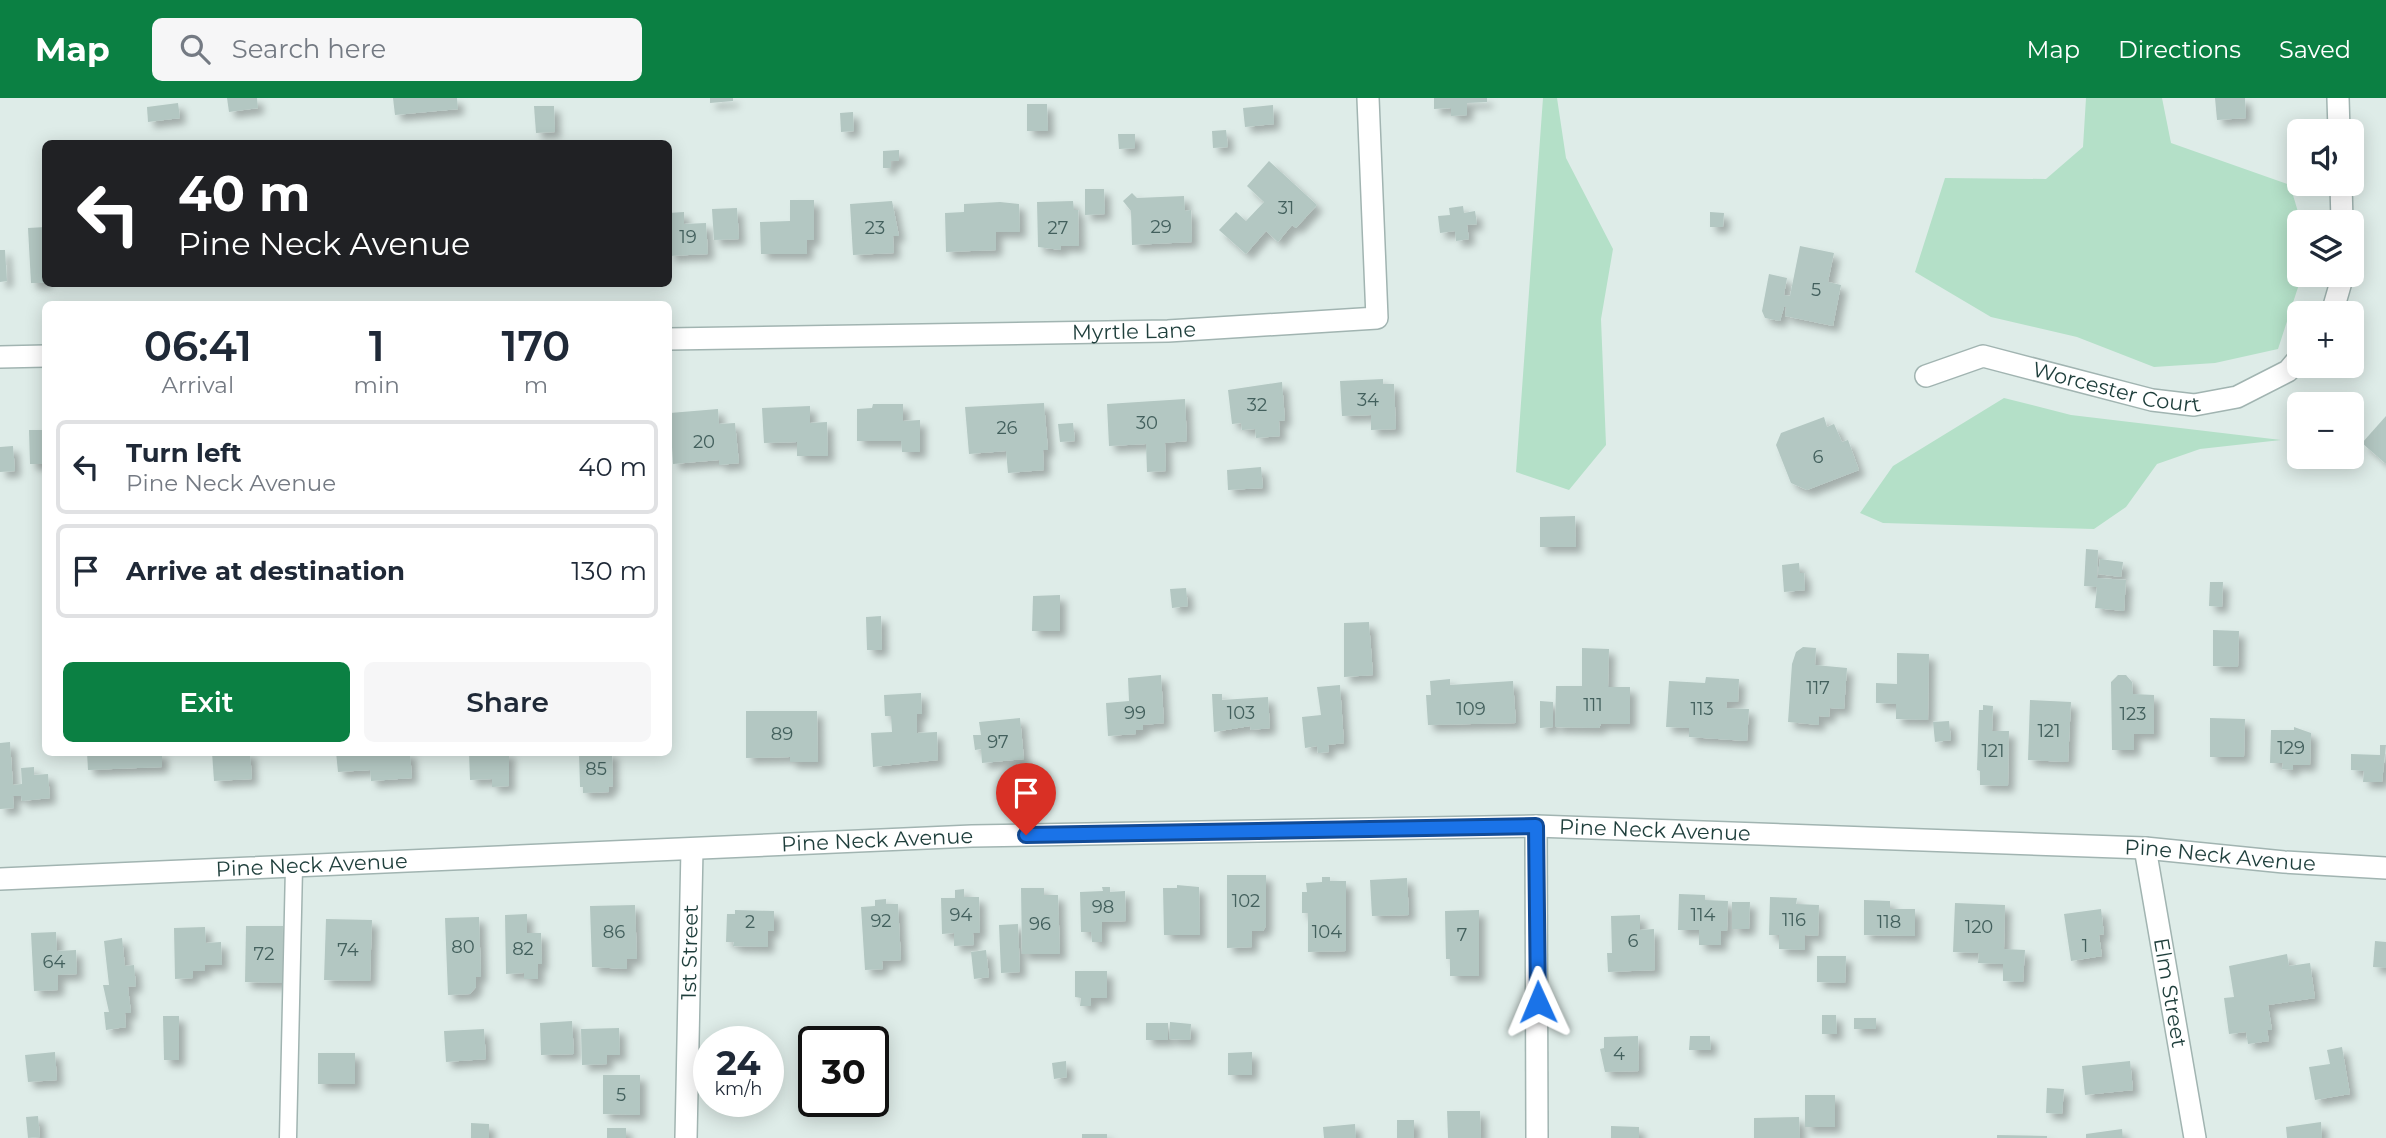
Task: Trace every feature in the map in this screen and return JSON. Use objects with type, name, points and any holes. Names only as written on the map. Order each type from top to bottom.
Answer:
[{"type":"street","name":"Myrtle Lane","points":[[672,339],[1168,331],[1377,318],[1368,98]]},
{"type":"street","points":[[2338,98],[2339,119]]},
{"type":"street","points":[[0,358],[42,356]]},
{"type":"street","name":"Worcester Court","points":[[1926,376],[1983,356],[2152,400],[2194,405],[2236,397],[2287,371]]},
{"type":"street","points":[[1536,826],[1537,1138]]},
{"type":"street","name":"Pine Neck Avenue","points":[[0,879],[972,836],[1536,826],[2145,848],[2284,862],[2386,868]]},
{"type":"street","name":"Elm Street","points":[[2145,848],[2195,1138]]},
{"type":"street","name":"1st Street","points":[[686,1138],[692,849]]},
{"type":"lane","points":[[288,1138],[294,867]]},
{"type":"green space","points":[[1543,98],[1557,98],[1566,158],[1613,249],[1601,319],[1606,445],[1569,490],[1516,472]]},
{"type":"green space","points":[[2086,98],[2162,98],[2171,143],[2287,184],[2287,196],[2293,196],[2297,210],[2287,210],[2287,287],[2298,287],[2294,301],[2287,301],[2287,321],[2278,349],[2215,363],[2154,367],[2077,337],[1991,317],[1915,272],[1945,178],[2046,179],[2083,147]]},
{"type":"green space","points":[[2004,398],[2071,415],[2281,440],[2200,449],[2157,464],[2126,507],[2094,529],[1883,523],[1860,513],[1893,466]]},
{"type":"building","points":[[227,98],[257,98],[258,108],[229,112]]},
{"type":"building","points":[[393,98],[457,98],[458,109],[395,115]]},
{"type":"building","points":[[710,98],[733,98],[733,101],[710,103]]},
{"type":"building","points":[[1434,98],[1487,98],[1487,102],[1467,103],[1467,115],[1451,116],[1451,108],[1434,109]]},
{"type":"building","points":[[2215,98],[2245,98],[2246,118],[2217,120]]},
{"type":"building","points":[[178,103],[180,118],[148,122],[147,107]]},
{"type":"building","points":[[1027,104],[1047,104],[1048,131],[1027,131]]},
{"type":"building","points":[[1273,105],[1274,124],[1245,127],[1243,108]]},
{"type":"building","points":[[534,106],[554,106],[555,132],[536,133]]},
{"type":"building","points":[[853,112],[854,131],[841,132],[840,113]]},
{"type":"building","points":[[1226,130],[1228,147],[1213,148],[1212,131]]},
{"type":"building","points":[[1118,134],[1135,134],[1135,148],[1119,149]]},
{"type":"building","points":[[899,150],[899,161],[891,161],[891,168],[883,168],[883,151]]},
{"type":"building","points":[[1269,161],[1317,205],[1296,228],[1292,225],[1278,242],[1266,231],[1246,254],[1219,230],[1236,212],[1246,221],[1264,202],[1247,186]]},
{"type":"building","points":[[1085,189],[1104,189],[1105,214],[1085,215]]},
{"type":"building","points":[[1132,193],[1137,198],[1184,196],[1185,211],[1191,210],[1192,242],[1132,245],[1131,211],[1123,201]]},
{"type":"building","points":[[790,200],[814,200],[814,240],[807,240],[807,254],[761,254],[760,222],[790,221]]},
{"type":"building","points":[[892,201],[899,236],[893,236],[894,253],[853,255],[850,204]]},
{"type":"building","points":[[1073,201],[1074,210],[1078,210],[1079,246],[1061,246],[1061,250],[1038,247],[1037,202]]},
{"type":"building","points":[[964,204],[1019,204],[1020,232],[996,232],[996,250],[946,252],[945,213],[964,212]]},
{"type":"building","points":[[1463,206],[1464,213],[1475,211],[1477,224],[1467,225],[1469,239],[1456,241],[1455,231],[1440,233],[1438,216],[1450,215],[1449,208]]},
{"type":"building","points":[[737,208],[739,239],[714,240],[712,209]]},
{"type":"building","points":[[684,212],[684,224],[706,223],[708,254],[672,256],[672,213]]},
{"type":"building","points":[[1710,212],[1724,213],[1723,227],[1710,227]]},
{"type":"building","points":[[42,227],[42,283],[31,283],[28,228]]},
{"type":"building","points":[[1800,246],[1834,253],[1828,282],[1841,285],[1833,326],[1785,316],[1786,307],[1780,321],[1765,318],[1762,311],[1769,274],[1787,278],[1784,295],[1790,296]]},
{"type":"building","points":[[0,250],[5,250],[7,281],[0,282]]},
{"type":"building","points":[[1383,379],[1383,384],[1394,384],[1396,429],[1371,430],[1371,415],[1342,416],[1340,381]]},
{"type":"building","points":[[1282,382],[1285,420],[1279,421],[1280,436],[1256,438],[1255,429],[1242,430],[1241,423],[1232,424],[1228,390]]},
{"type":"building","points":[[1185,399],[1187,441],[1165,443],[1166,471],[1147,472],[1146,444],[1109,446],[1107,404]]},
{"type":"building","points":[[1044,403],[1048,450],[1043,450],[1044,470],[1008,473],[1006,451],[969,454],[965,407]]},
{"type":"building","points":[[873,404],[903,404],[903,421],[920,420],[920,452],[902,452],[901,441],[857,441],[857,409],[872,408]]},
{"type":"building","points":[[810,406],[810,423],[827,422],[828,456],[797,456],[797,442],[764,443],[762,408]]},
{"type":"building","points":[[718,409],[719,424],[735,423],[739,463],[719,465],[719,460],[673,464],[672,413]]},
{"type":"building","points":[[2386,416],[2386,464],[2364,445],[2364,441]]},
{"type":"building","points":[[1824,417],[1827,427],[1834,424],[1842,442],[1848,440],[1859,470],[1807,490],[1791,483],[1776,445],[1781,433]]},
{"type":"building","points":[[1073,423],[1075,441],[1060,442],[1058,424]]},
{"type":"building","points":[[29,430],[42,430],[42,464],[30,464]]},
{"type":"building","points":[[13,446],[15,471],[0,472],[0,447]]},
{"type":"building","points":[[1261,467],[1263,488],[1228,490],[1227,470]]},
{"type":"building","points":[[1575,516],[1576,547],[1540,547],[1540,517]]},
{"type":"building","points":[[2086,549],[2098,550],[2097,578],[2126,580],[2124,611],[2095,608],[2097,587],[2084,586]]},
{"type":"building","points":[[2100,559],[2123,562],[2121,577],[2098,574]]},
{"type":"building","points":[[1799,563],[1800,573],[1804,573],[1805,590],[1784,592],[1782,565]]},
{"type":"building","points":[[2210,582],[2223,582],[2222,607],[2209,606]]},
{"type":"building","points":[[1186,588],[1188,606],[1172,608],[1170,589]]},
{"type":"building","points":[[1060,595],[1060,631],[1032,631],[1033,596]]},
{"type":"building","points":[[881,616],[882,650],[867,650],[866,617]]},
{"type":"building","points":[[1369,622],[1373,675],[1344,677],[1344,623]]},
{"type":"building","points":[[2213,630],[2239,631],[2238,667],[2213,666]]},
{"type":"building","points":[[1803,647],[1816,648],[1815,665],[1847,668],[1844,709],[1830,708],[1829,717],[1819,716],[1819,725],[1788,722],[1792,664],[1796,652]]},
{"type":"building","points":[[1582,648],[1609,649],[1608,687],[1630,687],[1630,724],[1601,724],[1599,728],[1555,727],[1556,686],[1582,686]]},
{"type":"building","points":[[1897,653],[1929,654],[1928,720],[1896,719],[1896,704],[1876,703],[1876,683],[1897,684]]},
{"type":"building","points":[[1161,675],[1164,723],[1143,725],[1143,730],[1136,730],[1136,734],[1108,736],[1106,703],[1129,701],[1128,678]]},
{"type":"building","points":[[2118,675],[2126,675],[2132,682],[2133,694],[2154,695],[2154,734],[2134,734],[2134,750],[2112,750],[2111,682]]},
{"type":"building","points":[[1706,677],[1739,679],[1738,702],[1727,702],[1726,708],[1749,709],[1747,741],[1689,737],[1689,728],[1666,727],[1669,681],[1705,683]]},
{"type":"building","points":[[1450,679],[1450,685],[1513,681],[1516,723],[1428,725],[1426,695],[1431,695],[1430,681]]},
{"type":"building","points":[[1340,685],[1344,743],[1328,745],[1329,752],[1318,753],[1317,746],[1305,748],[1302,717],[1321,715],[1317,687]]},
{"type":"building","points":[[921,693],[922,714],[917,714],[917,733],[937,732],[938,760],[873,767],[871,733],[892,732],[891,716],[885,716],[884,695]]},
{"type":"building","points":[[1212,694],[1222,694],[1222,700],[1268,697],[1270,728],[1251,730],[1250,726],[1214,732]]},
{"type":"building","points":[[2030,700],[2071,702],[2068,762],[2028,760]]},
{"type":"building","points":[[1540,701],[1553,702],[1553,727],[1540,728]]},
{"type":"building","points":[[1983,705],[1993,706],[1992,731],[2009,731],[2008,786],[1980,785],[1980,771],[1977,770],[1979,710],[1983,710]]},
{"type":"building","points":[[746,711],[817,711],[818,762],[790,762],[790,757],[746,758]]},
{"type":"building","points":[[1020,718],[1024,759],[982,763],[981,749],[975,750],[973,735],[981,735],[979,722]]},
{"type":"building","points":[[2210,718],[2245,719],[2244,757],[2210,757]]},
{"type":"building","points":[[1949,721],[1951,740],[1935,742],[1933,722]]},
{"type":"building","points":[[2294,727],[2311,733],[2310,765],[2293,765],[2293,770],[2282,769],[2283,763],[2270,763],[2271,730],[2294,730]]},
{"type":"building","points":[[10,742],[13,785],[22,784],[21,768],[34,767],[34,775],[48,774],[50,798],[22,801],[21,796],[13,796],[14,808],[0,809],[0,743]]},
{"type":"building","points":[[2380,745],[2386,745],[2382,782],[2363,782],[2364,771],[2351,770],[2351,754],[2380,755]]},
{"type":"building","points":[[87,756],[162,756],[162,767],[88,770]]},
{"type":"building","points":[[212,756],[250,756],[252,779],[214,781]]},
{"type":"building","points":[[336,756],[410,756],[412,778],[371,781],[370,770],[338,772]]},
{"type":"building","points":[[469,756],[509,756],[509,786],[492,787],[492,779],[470,780]]},
{"type":"building","points":[[579,756],[612,756],[613,786],[609,787],[609,792],[583,793],[583,787],[580,787]]},
{"type":"building","points":[[1227,875],[1266,875],[1266,926],[1263,931],[1252,931],[1252,947],[1227,948]]},
{"type":"building","points":[[1322,877],[1330,877],[1330,881],[1346,881],[1346,951],[1308,952],[1308,913],[1302,913],[1302,892],[1307,892],[1306,883],[1322,882]]},
{"type":"building","points":[[1407,878],[1409,915],[1372,916],[1370,880]]},
{"type":"building","points":[[1177,885],[1199,887],[1200,935],[1164,935],[1163,888],[1177,888]]},
{"type":"building","points":[[1102,887],[1110,887],[1110,892],[1125,891],[1126,921],[1102,922],[1102,942],[1092,942],[1091,932],[1081,932],[1080,892],[1103,891]]},
{"type":"building","points":[[1021,888],[1044,888],[1044,895],[1058,895],[1060,954],[1022,954]]},
{"type":"building","points":[[964,889],[964,897],[979,897],[980,933],[973,933],[974,945],[954,946],[954,933],[942,934],[941,898],[955,898],[955,890]]},
{"type":"building","points":[[1679,894],[1705,895],[1705,900],[1728,901],[1727,931],[1721,931],[1721,945],[1699,945],[1699,930],[1678,930]]},
{"type":"building","points":[[1770,897],[1797,898],[1796,904],[1819,905],[1818,936],[1805,935],[1805,950],[1779,949],[1779,935],[1769,935]]},
{"type":"building","points":[[886,899],[886,904],[898,904],[901,960],[882,961],[883,969],[865,970],[861,907],[875,906],[875,900]]},
{"type":"building","points":[[1864,900],[1890,901],[1890,909],[1915,909],[1915,936],[1864,935]]},
{"type":"building","points":[[1732,902],[1750,902],[1749,929],[1732,929]]},
{"type":"building","points":[[1955,903],[2005,905],[2004,949],[2025,950],[2023,982],[2003,981],[2003,964],[1978,963],[1979,953],[1953,952]]},
{"type":"building","points":[[635,905],[637,959],[627,959],[627,969],[592,967],[590,906]]},
{"type":"building","points":[[2101,909],[2104,934],[2099,935],[2102,956],[2071,961],[2064,914]]},
{"type":"building","points":[[735,910],[774,911],[774,931],[768,931],[768,947],[733,946],[734,942],[726,942],[727,914],[735,914]]},
{"type":"building","points":[[1479,910],[1479,976],[1450,976],[1450,959],[1446,959],[1445,911]]},
{"type":"building","points":[[527,914],[527,933],[541,933],[542,964],[538,964],[538,979],[524,979],[524,973],[506,974],[505,915]]},
{"type":"building","points":[[1640,915],[1640,930],[1654,929],[1655,970],[1608,972],[1607,953],[1612,953],[1611,916]]},
{"type":"building","points":[[479,917],[481,977],[476,977],[476,987],[470,994],[448,995],[445,918]]},
{"type":"building","points":[[326,919],[372,920],[370,981],[324,980]]},
{"type":"building","points":[[1018,924],[1020,972],[1001,973],[999,925]]},
{"type":"building","points":[[246,926],[283,926],[282,983],[245,982]]},
{"type":"building","points":[[205,927],[206,943],[221,942],[222,965],[205,965],[205,971],[193,971],[193,978],[175,979],[174,928]]},
{"type":"building","points":[[56,932],[57,951],[76,950],[77,974],[58,975],[58,990],[34,991],[31,933]]},
{"type":"building","points":[[122,938],[125,966],[134,965],[136,986],[128,987],[131,1013],[125,1013],[126,1027],[106,1030],[104,1012],[109,1012],[103,985],[109,985],[104,941]]},
{"type":"building","points":[[2375,941],[2386,942],[2386,968],[2373,967]]},
{"type":"building","points":[[986,950],[989,977],[974,979],[971,952]]},
{"type":"building","points":[[2287,954],[2289,966],[2310,963],[2315,998],[2268,1005],[2272,1030],[2267,1030],[2269,1041],[2248,1044],[2246,1032],[2229,1034],[2224,998],[2234,997],[2229,966]]},
{"type":"building","points":[[1817,956],[1846,956],[1845,983],[1817,982]]},
{"type":"building","points":[[1075,971],[1107,971],[1107,998],[1091,998],[1091,1006],[1080,1006],[1081,998],[1075,997]]},
{"type":"building","points":[[1822,1015],[1836,1015],[1837,1034],[1822,1034]]},
{"type":"building","points":[[163,1016],[179,1016],[179,1060],[164,1060]]},
{"type":"building","points":[[1854,1018],[1876,1018],[1876,1029],[1854,1029]]},
{"type":"building","points":[[572,1021],[574,1054],[541,1055],[540,1023]]},
{"type":"building","points":[[1170,1022],[1191,1024],[1190,1040],[1169,1039]]},
{"type":"building","points":[[1146,1023],[1168,1023],[1168,1040],[1146,1040]]},
{"type":"building","points":[[619,1028],[620,1055],[607,1055],[607,1064],[582,1065],[581,1029]]},
{"type":"building","points":[[484,1029],[486,1059],[446,1062],[444,1031]]},
{"type":"building","points":[[1638,1036],[1639,1071],[1605,1072],[1600,1049],[1604,1048],[1604,1037]]},
{"type":"building","points":[[1690,1036],[1710,1036],[1711,1050],[1689,1050]]},
{"type":"building","points":[[2342,1047],[2350,1094],[2315,1100],[2309,1067],[2330,1064],[2327,1050]]},
{"type":"building","points":[[55,1052],[57,1080],[28,1082],[25,1055]]},
{"type":"building","points":[[1252,1052],[1252,1075],[1228,1075],[1228,1053]]},
{"type":"building","points":[[318,1053],[355,1053],[355,1084],[318,1084]]},
{"type":"building","points":[[1066,1061],[1067,1077],[1054,1079],[1052,1063]]},
{"type":"building","points":[[2130,1061],[2133,1090],[2085,1095],[2082,1066]]},
{"type":"building","points":[[603,1075],[640,1075],[640,1115],[603,1114]]},
{"type":"building","points":[[2047,1088],[2064,1089],[2062,1114],[2046,1113]]},
{"type":"building","points":[[1805,1095],[1835,1095],[1835,1127],[1805,1127]]},
{"type":"building","points":[[1447,1111],[1480,1111],[1481,1138],[1448,1138]]},
{"type":"building","points":[[38,1116],[40,1137],[28,1138],[26,1117]]},
{"type":"building","points":[[1799,1117],[1800,1138],[1754,1138],[1754,1118]]},
{"type":"building","points":[[1397,1120],[1414,1120],[1414,1138],[1397,1138]]},
{"type":"building","points":[[2321,1122],[2322,1138],[2287,1138],[2286,1127]]},
{"type":"building","points":[[471,1123],[489,1124],[489,1138],[471,1138]]},
{"type":"building","points":[[1355,1124],[1356,1138],[1324,1138],[1323,1127]]},
{"type":"building","points":[[1611,1126],[1639,1127],[1639,1138],[1611,1138]]},
{"type":"building","points":[[607,1128],[626,1128],[626,1138],[607,1138]]},
{"type":"building","points":[[2122,1129],[2123,1138],[2086,1138],[2086,1134]]},
{"type":"building","points":[[1082,1134],[1107,1134],[1107,1138],[1082,1138]]},
{"type":"building","points":[[1997,1135],[2047,1136],[2047,1138],[1997,1138]]},
{"type":"route","points":[[1026,835],[1536,826],[1538,1002]]}]
